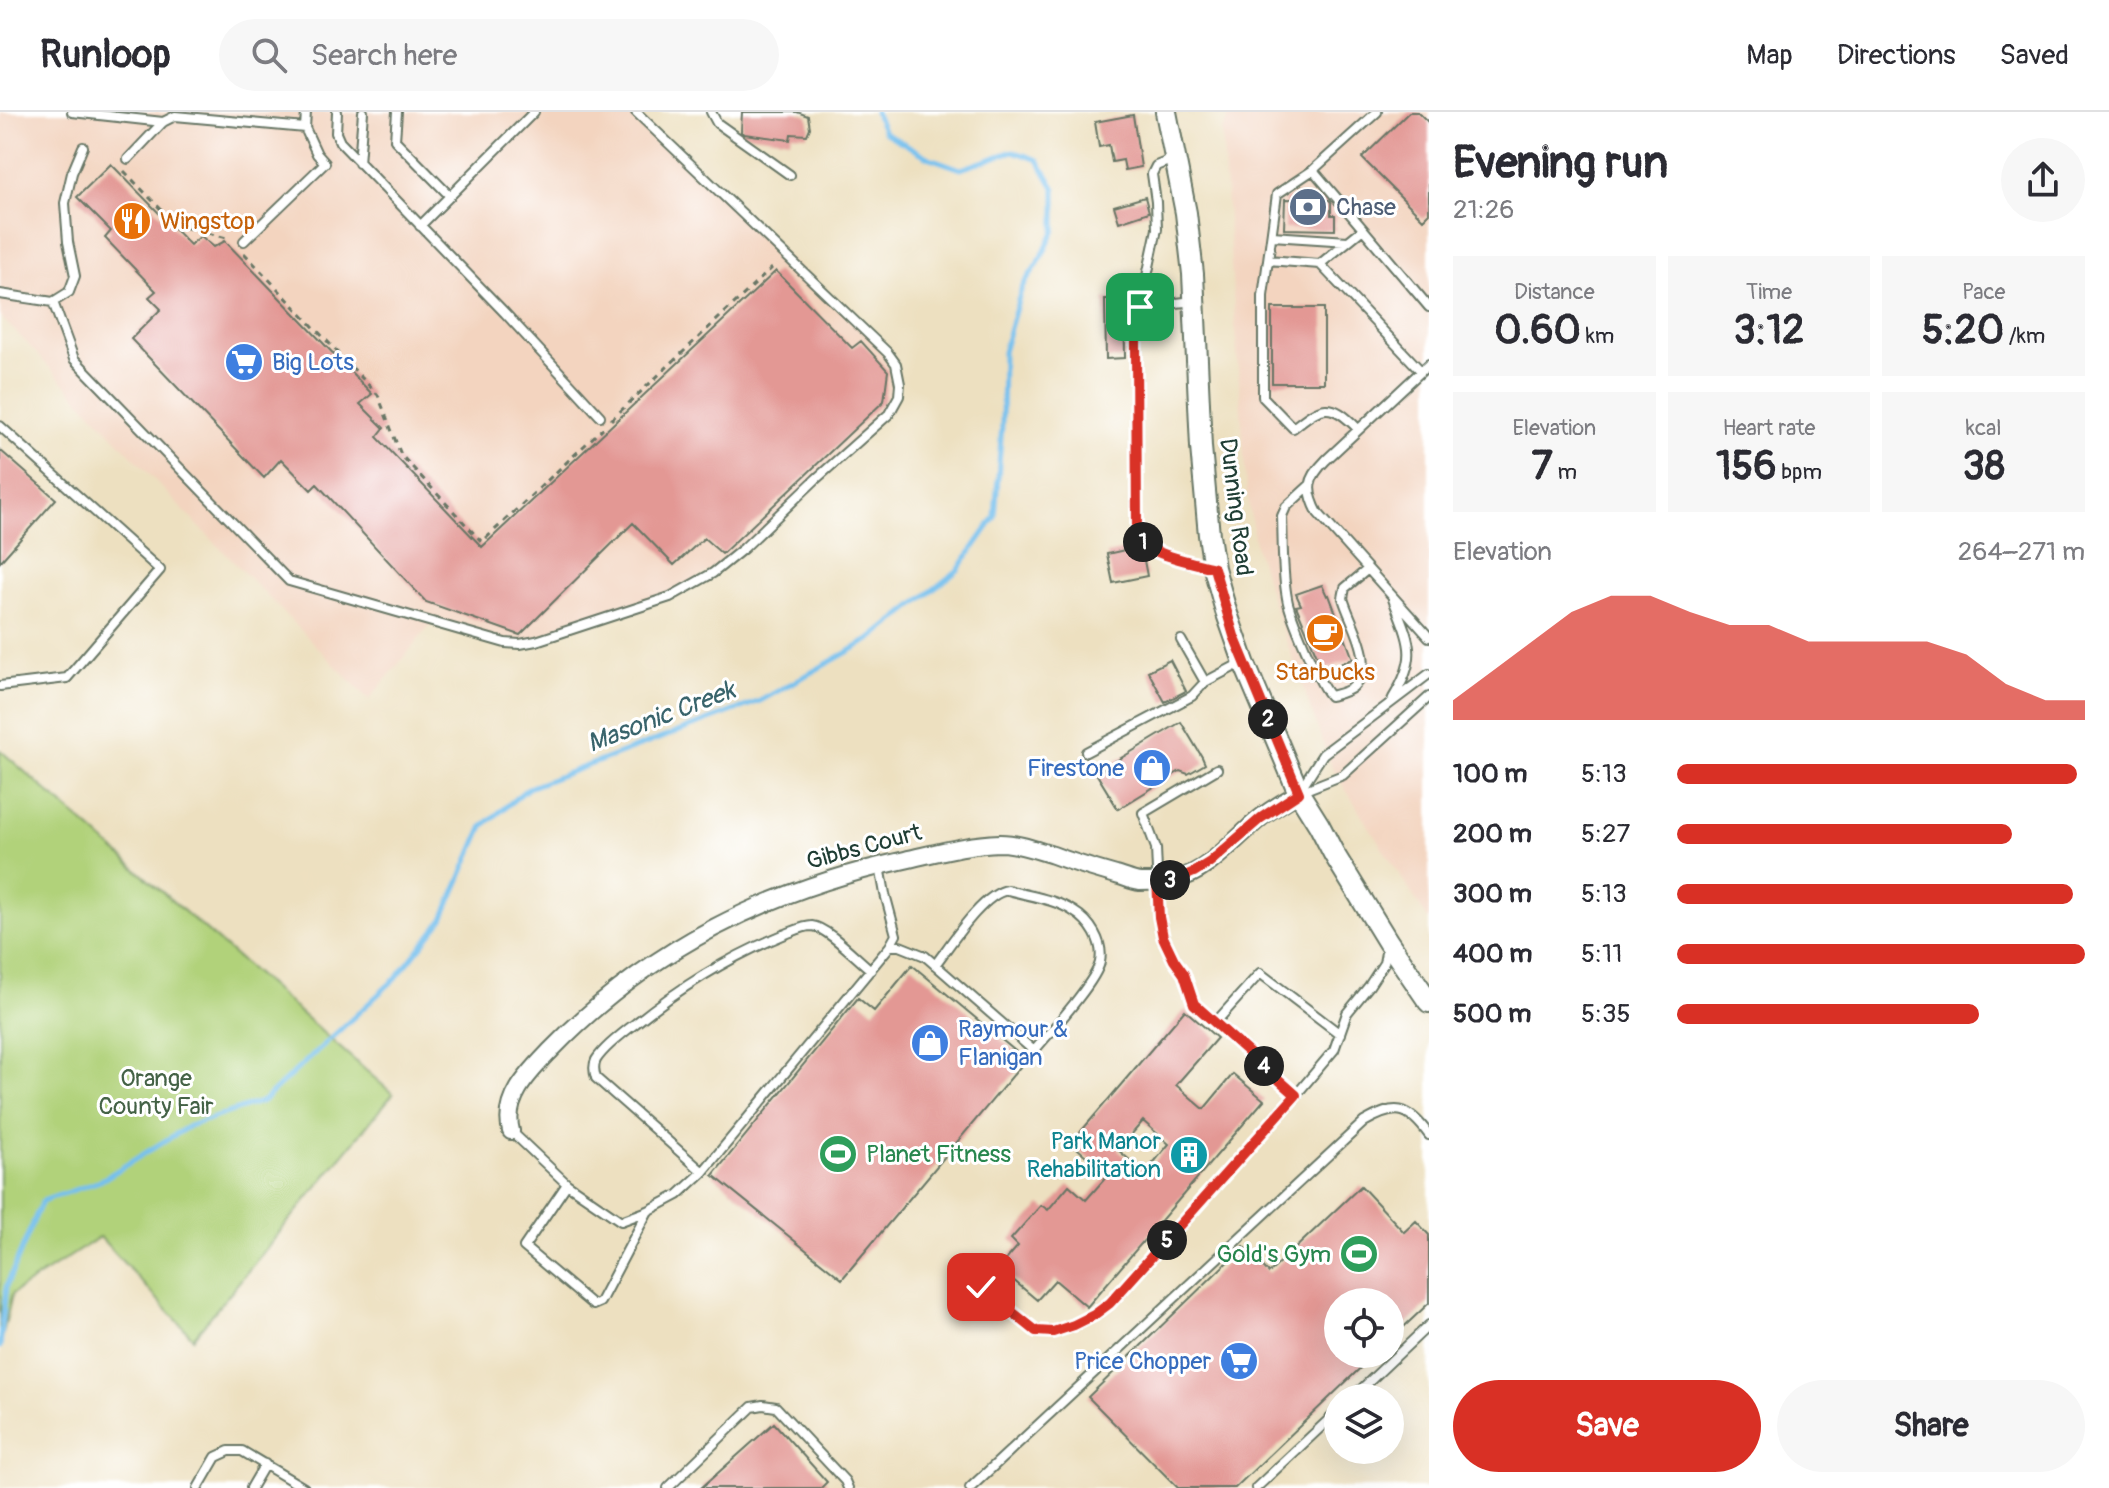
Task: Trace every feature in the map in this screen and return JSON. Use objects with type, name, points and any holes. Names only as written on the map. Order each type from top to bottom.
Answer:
[{"type":"street","name":"Dunning Road","points":[[1166,112],[1186,213],[1195,301],[1201,447],[1209,535],[1226,611],[1299,793],[1388,942],[1429,1002]]},
{"type":"street","name":"Gibbs Court","points":[[511,1131],[508,1122],[514,1096],[524,1080],[568,1033],[624,984],[669,953],[750,909],[824,880],[973,845],[1004,843],[1025,846],[1139,882],[1178,879],[1210,862],[1261,818],[1299,793]]},
{"type":"lane","points":[[72,112],[163,122]]},
{"type":"lane","points":[[242,245],[325,163],[317,154],[305,128],[306,112]]},
{"type":"lane","points":[[337,112],[338,138],[359,163],[556,366],[600,416]]},
{"type":"lane","points":[[359,163],[363,112]]},
{"type":"lane","points":[[397,112],[395,140],[450,196]]},
{"type":"lane","points":[[420,226],[534,112]]},
{"type":"lane","points":[[53,302],[74,359],[289,581],[505,643],[536,641],[670,597],[713,573],[889,414],[899,396],[896,364],[888,353],[636,112]]},
{"type":"lane","points":[[711,112],[717,123],[790,175]]},
{"type":"lane","points":[[1358,429],[1342,413],[1330,409],[1316,410],[1293,428],[1263,397],[1263,296],[1277,194],[1313,170],[1377,112]]},
{"type":"lane","points":[[128,159],[163,122],[175,114],[305,128]]},
{"type":"lane","points":[[0,294],[53,302],[69,292],[75,276],[65,203],[72,173],[83,147]]},
{"type":"lane","points":[[1177,158],[1156,166],[1152,174],[1157,229],[1140,307],[1136,343],[1137,530],[1144,544],[1157,551],[1214,568]]},
{"type":"lane","points":[[1313,170],[1429,307]]},
{"type":"lane","points":[[1320,264],[1363,229]]},
{"type":"lane","points":[[1272,236],[1348,241]]},
{"type":"lane","points":[[1268,260],[1320,264],[1421,371]]},
{"type":"lane","points":[[1140,307],[1195,301]]},
{"type":"lane","points":[[1429,364],[1316,470],[1310,485],[1311,501],[1318,513],[1429,637]]},
{"type":"lane","points":[[0,426],[160,570],[67,678],[0,686]]},
{"type":"lane","points":[[1310,485],[1286,507],[1282,516],[1287,600],[1324,691],[1330,696],[1353,687],[1363,672],[1365,660],[1343,598],[1345,588],[1368,569]]},
{"type":"lane","points":[[1389,704],[1408,671],[1410,649],[1391,595]]},
{"type":"lane","points":[[1181,640],[1205,682]]},
{"type":"lane","points":[[1086,752],[1192,696],[1205,682],[1244,662]]},
{"type":"lane","points":[[1299,793],[1323,754],[1429,674]]},
{"type":"lane","points":[[1299,793],[1343,775],[1425,705],[1429,697]]},
{"type":"lane","points":[[1134,820],[1217,769]]},
{"type":"lane","points":[[1143,813],[1156,848],[1159,917],[1163,937],[1184,974],[1194,1004],[1296,1095]]},
{"type":"lane","points":[[511,1131],[567,1184],[621,1221],[678,1195],[703,1172],[890,946],[896,935],[880,865]]},
{"type":"lane","points":[[890,946],[900,946],[925,956],[935,965],[1034,1051],[1092,980],[1100,963],[1100,950],[1094,931],[1074,911],[1008,890],[1000,891],[986,900],[935,965]]},
{"type":"lane","points":[[703,1172],[596,1078],[593,1069],[596,1061],[634,1024],[713,968],[750,948],[803,928],[814,926],[824,931],[871,970]]},
{"type":"lane","points":[[981,1287],[1036,1331],[1053,1332],[1074,1325],[1110,1303],[1334,1050],[1347,1013],[1384,963],[1388,942]]},
{"type":"lane","points":[[1215,1023],[1260,973],[1340,1034]]},
{"type":"lane","points":[[970,1488],[1364,1122],[1383,1110],[1402,1110],[1418,1119],[1429,1135]]},
{"type":"lane","points":[[567,1184],[524,1247],[593,1305],[600,1302],[648,1211]]},
{"type":"lane","points":[[1367,1384],[1429,1325]]},
{"type":"lane","points":[[668,1488],[752,1407],[763,1405],[776,1407],[845,1481],[848,1488]]},
{"type":"lane","points":[[1256,1488],[1324,1424]]},
{"type":"lane","points":[[198,1488],[216,1457],[229,1451],[242,1451],[304,1488]]},
{"type":"lane","points":[[251,1488],[265,1464]]},
{"type":"path","points":[[116,162],[176,225],[230,238]]},
{"type":"path","points":[[242,245],[378,395],[401,455],[482,542],[772,268]]},
{"type":"shaded area","points":[[0,112],[636,112],[888,353],[899,374],[895,406],[744,548],[669,597],[520,644],[433,622],[369,700],[0,317]]},
{"type":"shaded area","points":[[1231,112],[1429,112],[1429,921],[1332,768],[1255,545],[1246,484],[1222,131]]},
{"type":"green space","name":"Orange County Fair","points":[[0,750],[393,1094],[193,1338],[100,1237],[12,1294],[0,1347]]},
{"type":"building","points":[[742,112],[797,112],[808,116],[810,128],[807,135],[791,134],[790,140],[744,134],[741,132]]},
{"type":"building","points":[[1409,112],[1418,112],[1429,123],[1429,213],[1423,219],[1362,158]]},
{"type":"building","points":[[1133,115],[1141,167],[1125,170],[1123,160],[1112,162],[1109,145],[1099,147],[1095,122]]},
{"type":"building","points":[[111,164],[190,245],[201,236],[214,247],[225,241],[372,394],[360,404],[384,428],[377,437],[482,547],[776,271],[852,348],[861,341],[888,371],[884,401],[722,554],[704,538],[674,565],[633,523],[520,635],[426,602],[317,484],[311,490],[281,459],[264,478],[131,339],[161,309],[149,297],[156,291],[105,238],[111,231],[77,197]]},
{"type":"building","points":[[1145,197],[1149,212],[1119,222],[1114,206]]},
{"type":"building","name":"Chase","points":[[1285,199],[1329,200],[1331,215],[1335,215],[1335,230],[1284,229]]},
{"type":"building","points":[[1105,299],[1124,299],[1125,358],[1106,359]]},
{"type":"building","points":[[1272,308],[1324,308],[1324,383],[1272,383]]},
{"type":"building","points":[[0,450],[56,499],[0,562]]},
{"type":"building","points":[[1138,547],[1142,550],[1147,576],[1113,583],[1107,554]]},
{"type":"building","name":"Starbucks","points":[[1322,585],[1329,595],[1353,659],[1323,670],[1296,606],[1301,605],[1296,594]]},
{"type":"building","points":[[1170,660],[1186,691],[1165,702],[1148,671]]},
{"type":"building","name":"Firestone","points":[[1181,722],[1205,764],[1188,774],[1180,771],[1118,809],[1096,773]]},
{"type":"building","name":"Planet Fitness","points":[[912,965],[1026,1060],[842,1279],[713,1175],[858,998],[874,1011]]},
{"type":"building","name":"Park Manor Rehabilitation","points":[[1185,1010],[1217,1038],[1176,1085],[1204,1109],[1233,1074],[1264,1100],[1087,1307],[1055,1280],[1037,1300],[999,1268],[1018,1246],[1011,1239],[1041,1205],[1048,1210],[1069,1185],[1086,1200],[1108,1175],[1071,1143]],"holes":[[[1143,1121],[1169,1144],[1145,1173],[1118,1150]]]},
{"type":"building","name":"Price Chopper","points":[[1361,1186],[1404,1232],[1416,1221],[1429,1235],[1429,1303],[1404,1327],[1404,1288],[1324,1288],[1324,1368],[1360,1368],[1344,1384],[1324,1384],[1324,1403],[1235,1488],[1178,1488],[1088,1397],[1244,1246],[1269,1273]]},
{"type":"building","points":[[774,1423],[827,1482],[821,1488],[701,1488]]},
{"type":"waterway","name":"Masonic Creek","points":[[0,1347],[6,1287],[42,1201],[100,1181],[189,1126],[263,1101],[396,978],[443,919],[483,826],[528,788],[760,701],[871,639],[958,570],[995,517],[1002,425],[1003,352],[1022,287],[1055,230],[1055,189],[1038,160],[1013,151],[961,169],[930,158],[884,132],[875,112]]},
{"type":"place","name":"Chase","points":[[1308,207]]},
{"type":"place","name":"Wingstop","points":[[132,221]]},
{"type":"place","name":"Big Lots","points":[[244,362]]},
{"type":"place","name":"Starbucks","points":[[1325,633]]},
{"type":"place","name":"Firestone","points":[[1152,768]]},
{"type":"place","name":"Raymour & Flanigan","points":[[930,1043]]},
{"type":"place","name":"Planet Fitness","points":[[838,1154]]},
{"type":"place","name":"Park Manor Rehabilitation","points":[[1189,1155]]},
{"type":"place","name":"Gold's Gym","points":[[1359,1254]]},
{"type":"place","name":"Price Chopper","points":[[1239,1361]]},
{"type":"route","points":[[981,1287],[1036,1331],[1053,1332],[1094,1315],[1110,1303],[1296,1095],[1194,1004],[1184,974],[1163,937],[1159,917],[1157,880],[1178,879],[1194,872],[1261,818],[1299,793],[1234,636],[1214,568],[1157,551],[1144,544],[1137,530],[1136,343],[1140,307]]}]
